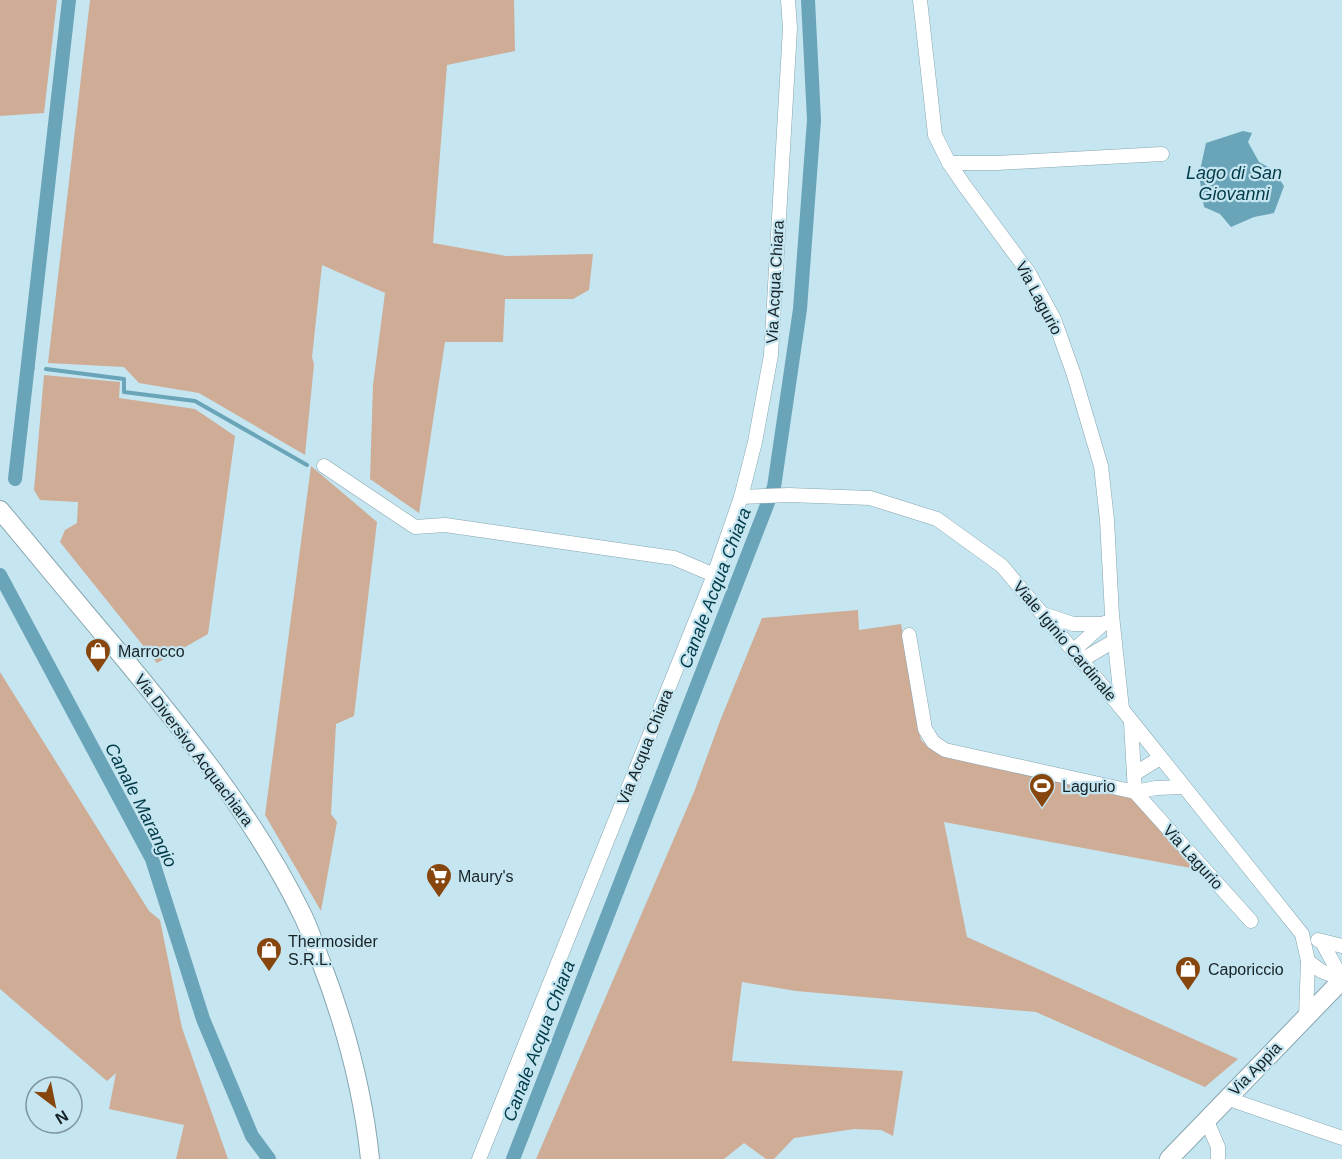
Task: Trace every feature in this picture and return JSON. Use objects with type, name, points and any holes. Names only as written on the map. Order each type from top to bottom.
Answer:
[{"type":"main road","name":"Via Diversivo Acquachiara","points":[[0,510],[158,699],[254,831],[280,873],[304,917],[341,1014],[365,1115],[370,1159]]},
{"type":"main road","name":"Via Appia","points":[[1169,1159],[1342,979]]},
{"type":"street","name":"Via Acqua Chiara","points":[[479,1159],[714,575],[741,497],[755,442],[771,355],[790,28],[788,0]]},
{"type":"street","name":"Via Lagurio","points":[[920,0],[935,135],[949,163],[1029,273],[1054,319],[1074,375],[1101,466],[1107,520],[1107,619],[1114,641],[1122,710]]},
{"type":"street","points":[[949,163],[997,163],[1162,153]]},
{"type":"street","points":[[324,466],[415,527],[445,525],[674,558],[714,575]]},
{"type":"street","name":"Viale Iginio Cardinale","points":[[741,497],[789,495],[870,498],[937,519],[1002,566],[1122,710],[1302,934]]},
{"type":"street","points":[[1043,614],[1073,624],[1107,619]]},
{"type":"street","points":[[1077,656],[1107,619]]},
{"type":"street","points":[[909,635],[925,729],[933,742],[945,750],[1135,792],[1156,788],[1184,787]]},
{"type":"street","points":[[1077,656],[1114,641]]},
{"type":"street","points":[[1131,722],[1135,792]]},
{"type":"street","points":[[1134,774],[1164,763]]},
{"type":"street","points":[[1156,788],[1164,763]]},
{"type":"street","name":"Via Lagurio","points":[[1135,792],[1251,921]]},
{"type":"street","points":[[1302,934],[1322,942],[1342,946]]},
{"type":"street","points":[[1302,934],[1308,961],[1306,1017]]},
{"type":"street","points":[[1322,942],[1342,979]]},
{"type":"street","points":[[1308,961],[1321,971],[1342,979]]},
{"type":"street","points":[[1226,1098],[1342,1138]]},
{"type":"street","points":[[1206,1119],[1218,1147],[1218,1159]]},
{"type":"shaded area","points":[[0,0],[57,0],[44,113],[0,116]]},
{"type":"shaded area","points":[[90,0],[514,0],[515,51],[447,65],[433,243],[506,256],[593,254],[589,290],[573,299],[505,299],[503,342],[445,342],[419,513],[370,479],[373,385],[385,293],[322,265],[305,455],[199,393],[139,383],[124,367],[48,363]]},
{"type":"shaded area","points":[[44,375],[120,382],[119,398],[195,409],[235,436],[208,634],[157,663],[60,542],[65,530],[77,523],[78,502],[40,500],[34,490]]},
{"type":"shaded area","points":[[311,466],[377,522],[354,716],[336,724],[331,814],[337,822],[321,911],[265,815]]},
{"type":"shaded area","points":[[858,610],[859,630],[901,624],[921,740],[933,751],[1130,796],[1196,869],[944,822],[967,937],[1238,1059],[1205,1087],[1036,1012],[796,991],[742,982],[732,1061],[903,1071],[893,1136],[881,1130],[854,1129],[794,1138],[774,1159],[766,1159],[744,1143],[724,1159],[536,1159],[694,792],[762,618]]},
{"type":"shaded area","points":[[0,672],[149,911],[160,920],[182,1028],[228,1159],[176,1159],[184,1125],[109,1109],[116,1073],[107,1081],[0,989]]},
{"type":"water","name":"Lago di San Giovanni","points":[[1243,131],[1252,133],[1248,142],[1259,162],[1272,169],[1284,186],[1274,213],[1254,217],[1231,227],[1220,214],[1204,207],[1199,175],[1206,143]]},
{"type":"waterway","points":[[15,479],[69,0]]},
{"type":"waterway","name":"Canale Acqua Chiara","points":[[513,1159],[774,487],[800,309],[814,120],[808,0]]},
{"type":"waterway","points":[[27,367],[33,368]]},
{"type":"waterway","points":[[46,369],[124,379],[124,392],[195,401],[307,465]]},
{"type":"waterway","name":"Canale Marangio","points":[[0,575],[152,859],[203,1019],[252,1136],[269,1159]]},
{"type":"place","name":"Marrocco","points":[[98,674]]},
{"type":"place","name":"Lagurio","points":[[1042,809]]},
{"type":"place","name":"Maury's","points":[[439,899]]},
{"type":"place","name":"Thermosider S.R.L.","points":[[269,973]]},
{"type":"place","name":"Caporiccio","points":[[1188,992]]}]
